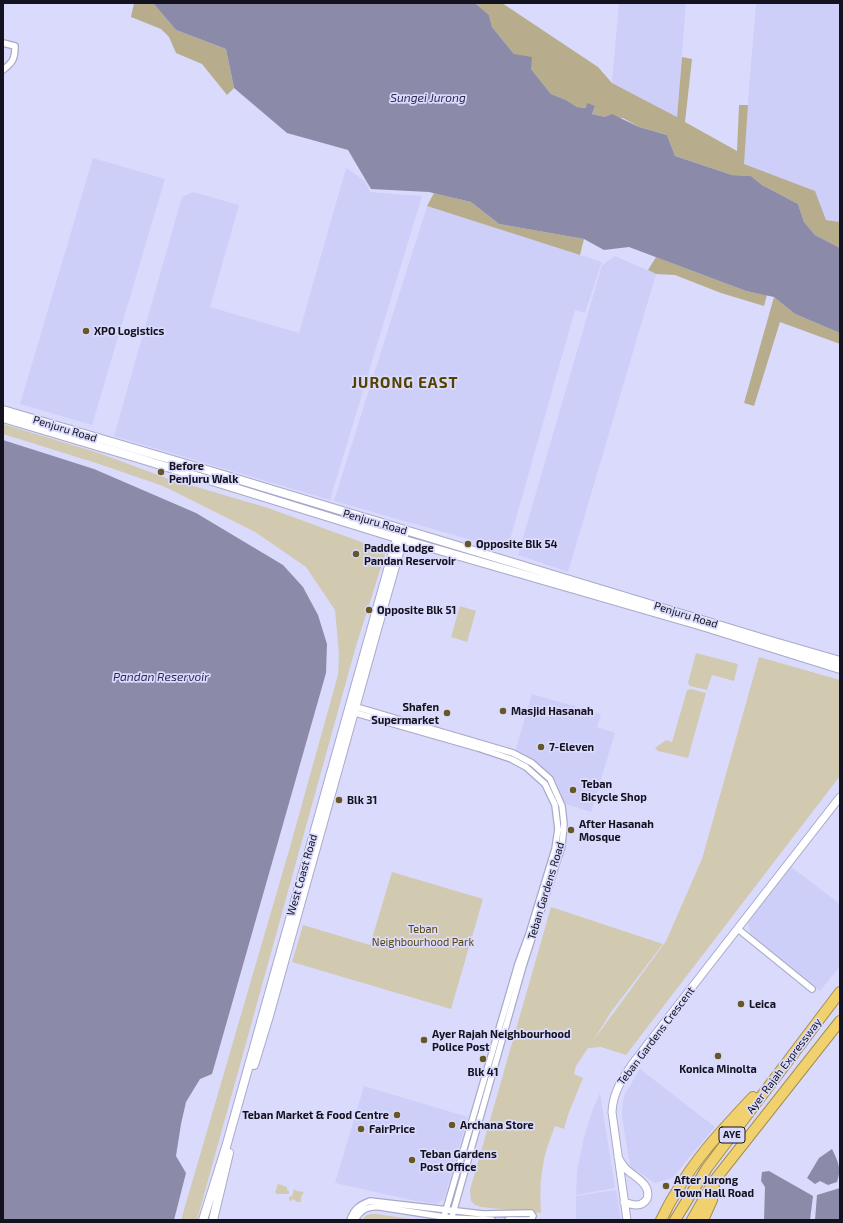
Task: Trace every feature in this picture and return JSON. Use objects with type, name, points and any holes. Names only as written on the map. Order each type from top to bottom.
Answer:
[{"type":"highway","name":"Ayer Rajah Expressway","points":[[675,1220],[707,1168],[840,992]]},
{"type":"highway","name":"Ayer Rajah Expressway","points":[[692,1220],[714,1181],[840,1021]]},
{"type":"highway","points":[[661,1220],[676,1192],[711,1143],[786,1062]]},
{"type":"highway","points":[[703,1220],[712,1200],[714,1181]]},
{"type":"main road","name":"Penjuru Road","points":[[3,410],[227,476],[840,668]]},
{"type":"main road","name":"Penjuru Road","points":[[3,418],[400,539],[840,661]]},
{"type":"main road","name":"West Coast Road","points":[[203,1220],[226,1147],[402,530]]},
{"type":"main road","name":"West Coast Road","points":[[213,1220],[241,1107],[271,1009],[352,708]]},
{"type":"street","points":[[3,43],[14,46],[15,54],[12,63],[3,70]]},
{"type":"street","name":"Teban Gardens Road","points":[[352,708],[513,753],[532,763],[550,779],[562,806],[564,824],[562,846],[520,965],[445,1216]]},
{"type":"street","name":"Teban Gardens Crescent","points":[[627,1220],[612,1112],[612,1102],[616,1091],[633,1063],[840,797]]},
{"type":"street","points":[[738,929],[812,989]]},
{"type":"street","name":"Teban Gardens Road","points":[[451,1219],[520,965]]},
{"type":"street","points":[[618,1157],[625,1168],[645,1185],[648,1192],[647,1200],[641,1204],[636,1206],[624,1202]]},
{"type":"street","points":[[350,1220],[356,1208],[370,1201],[445,1216],[451,1219],[492,1220]]},
{"type":"street","points":[[355,1220],[363,1209],[370,1206],[445,1216],[453,1211],[483,1214],[531,1213],[533,1216],[531,1220],[508,1220]]},
{"type":"shaded area","points":[[134,3],[153,3],[176,30],[226,49],[234,88],[227,95],[202,64],[176,53],[169,37],[161,29],[131,17]]},
{"type":"shaded area","points":[[475,3],[502,3],[598,67],[612,83],[677,117],[682,57],[692,59],[685,122],[737,151],[739,105],[748,105],[744,164],[815,191],[826,220],[840,222],[840,248],[815,235],[804,222],[798,204],[762,185],[751,176],[732,175],[675,156],[667,135],[639,127],[623,118],[605,117],[592,114],[595,106],[586,108],[577,107],[566,100],[551,94],[531,69],[514,54],[492,27],[489,15]]},
{"type":"shaded area","points":[[619,3],[686,3],[677,117],[612,83]]},
{"type":"shaded area","points":[[756,3],[840,3],[840,222],[826,220],[743,164]]},
{"type":"shaded area","points":[[93,158],[165,179],[92,425],[20,404]]},
{"type":"shaded area","points":[[346,168],[365,181],[370,192],[422,196],[330,500],[114,436],[182,197],[193,192],[239,205],[210,307],[299,333]]},
{"type":"shaded area","points":[[434,193],[471,202],[499,224],[584,239],[580,255],[427,206]]},
{"type":"shaded area","points":[[427,206],[602,262],[585,313],[575,310],[507,550],[334,501]]},
{"type":"shaded area","points":[[615,256],[656,274],[568,572],[518,555],[602,265]]},
{"type":"shaded area","points":[[656,257],[746,291],[767,295],[764,306],[721,293],[675,275],[656,274],[648,270]]},
{"type":"shaded area","points":[[774,297],[795,314],[840,333],[840,344],[780,322],[754,406],[744,403]]},
{"type":"shaded area","points":[[532,694],[601,714],[597,727],[615,733],[591,812],[565,804],[556,781],[538,764],[515,752]]},
{"type":"shaded area","points":[[790,866],[840,904],[840,966],[820,991],[751,937],[748,923]]},
{"type":"shaded area","points":[[640,1069],[715,1127],[672,1178],[655,1183],[630,1166],[622,1117],[625,1094]]},
{"type":"shaded area","points":[[364,1086],[468,1117],[444,1199],[437,1204],[416,1201],[335,1183]]},
{"type":"shaded area","points":[[600,1093],[615,1188],[576,1195],[577,1171],[584,1137]]},
{"type":"shaded area","points":[[616,1190],[621,1220],[576,1220],[576,1196]]},
{"type":"green space","points":[[3,424],[99,453],[166,478],[268,508],[386,551],[356,646],[197,1220],[181,1220],[290,847],[338,675],[339,654],[335,610],[306,567],[255,532],[163,486],[3,434]]},
{"type":"green space","points":[[460,606],[476,611],[467,642],[451,637]]},
{"type":"green space","points":[[696,653],[738,664],[734,681],[712,675],[707,690],[690,686],[688,683]]},
{"type":"green space","points":[[759,657],[840,680],[840,776],[626,1055],[601,1047],[588,1048],[576,1066],[574,1074],[583,1078],[569,1112],[564,1129],[555,1126],[546,1151],[541,1178],[541,1213],[481,1207],[475,1205],[471,1201],[470,1190],[551,907],[663,944],[611,1012],[593,1041],[666,941],[702,859]]},
{"type":"green space","points":[[691,689],[706,693],[688,758],[658,751],[655,748],[666,740],[672,742],[687,690]]},
{"type":"green space","name":"Teban Neighbourhood Park","points":[[392,872],[483,899],[451,1009],[292,962],[303,925],[370,945]]},
{"type":"green space","points":[[278,1184],[287,1187],[289,1194],[277,1194],[275,1192]]},
{"type":"green space","points":[[294,1189],[304,1192],[301,1197],[301,1202],[297,1202],[293,1199],[291,1201],[289,1200],[289,1197],[292,1196]]},
{"type":"green space","points":[[371,1214],[418,1220],[363,1220],[365,1216]]},
{"type":"water","name":"Sungei Jurong","points":[[153,3],[475,3],[489,15],[492,27],[514,54],[532,57],[531,69],[551,94],[566,100],[577,107],[586,108],[587,103],[595,106],[592,114],[605,117],[612,114],[639,127],[667,135],[675,156],[732,175],[751,176],[762,185],[798,204],[804,222],[815,235],[840,248],[840,333],[795,314],[774,297],[746,291],[629,247],[604,250],[584,239],[499,224],[471,202],[429,192],[371,189],[348,150],[287,133],[234,88],[226,49],[176,30]]},
{"type":"water","name":"Pandan Reservoir","points":[[3,440],[94,469],[196,513],[283,565],[303,587],[318,615],[327,644],[326,673],[212,1074],[200,1079],[186,1102],[176,1156],[186,1173],[174,1220],[3,1220]]},
{"type":"water","points":[[832,1149],[838,1161],[839,1173],[837,1182],[828,1185],[820,1181],[815,1184],[807,1178],[819,1158]]},
{"type":"water","points":[[769,1171],[813,1196],[810,1220],[764,1220],[765,1187],[761,1181],[762,1172]]},
{"type":"water","points":[[840,1188],[840,1220],[815,1220],[817,1195]]},
{"type":"place","name":"XPO Logistics","points":[[86,331]]},
{"type":"place","name":"Before Penjuru Walk","points":[[161,472]]},
{"type":"place","name":"Opposite Blk 54","points":[[468,544]]},
{"type":"place","name":"Paddle Lodge Pandan Reservoir","points":[[356,554]]},
{"type":"place","name":"Opposite Blk 51","points":[[369,610]]},
{"type":"place","name":"Masjid Hasanah","points":[[503,711]]},
{"type":"place","name":"Shafen Supermarket","points":[[447,713]]},
{"type":"place","name":"7-Eleven","points":[[541,747]]},
{"type":"place","name":"Teban Bicycle Shop","points":[[573,790]]},
{"type":"place","name":"Blk 31","points":[[339,800]]},
{"type":"place","name":"After Hasanah Mosque","points":[[571,830]]},
{"type":"place","name":"Leica","points":[[741,1004]]},
{"type":"place","name":"Ayer Rajah Neighbourhood Police Post","points":[[424,1040]]},
{"type":"place","name":"Konica Minolta","points":[[718,1056]]},
{"type":"place","name":"Blk 41","points":[[483,1059]]},
{"type":"place","name":"Teban Market & Food Centre","points":[[397,1115]]},
{"type":"place","name":"Archana Store","points":[[452,1125]]},
{"type":"place","name":"FairPrice","points":[[361,1129]]},
{"type":"place","name":"Teban Gardens Post Office","points":[[412,1160]]},
{"type":"place","name":"After Jurong Town Hall Road","points":[[666,1186]]},
{"type":"district","name":"JURONG EAST","points":[[405,383]]}]
